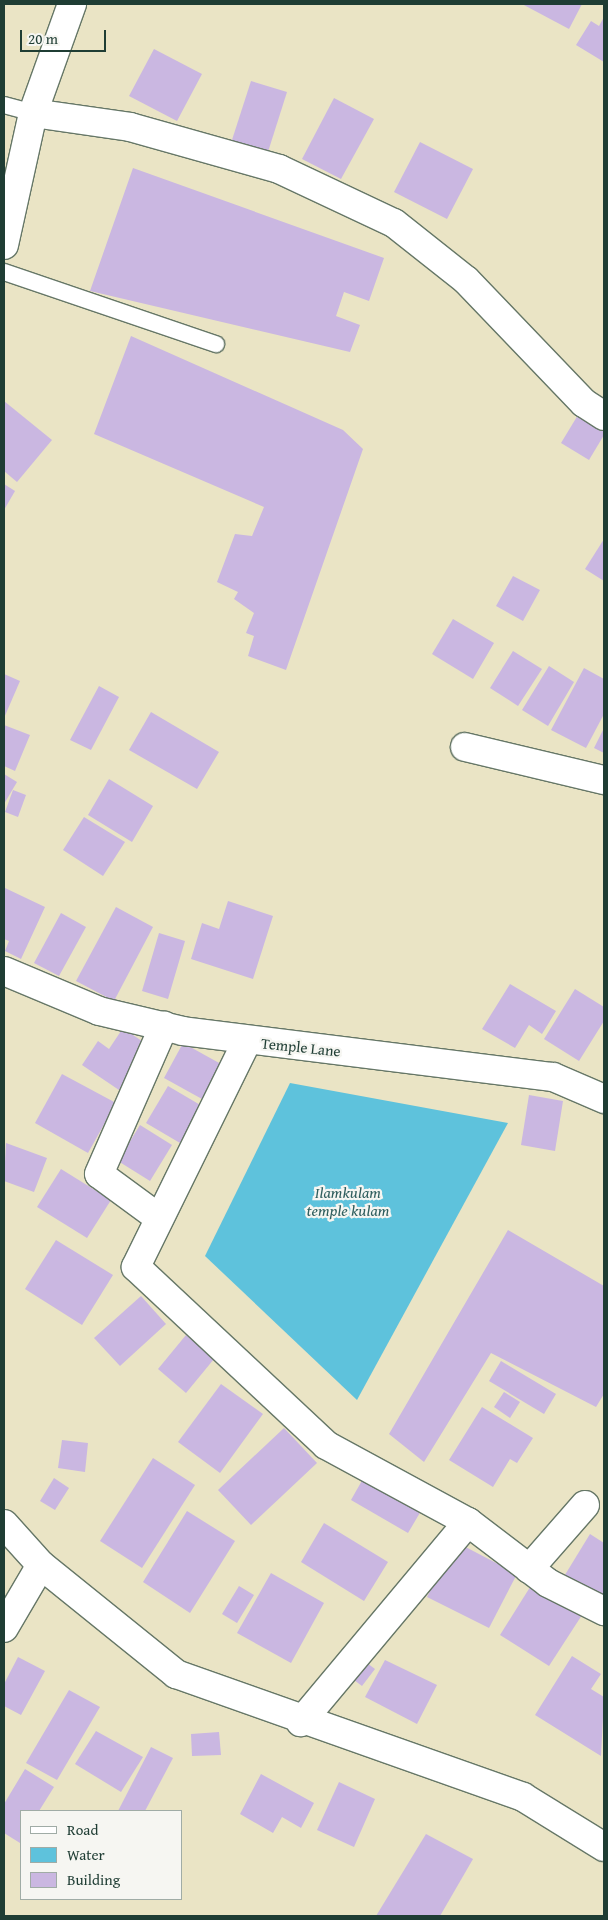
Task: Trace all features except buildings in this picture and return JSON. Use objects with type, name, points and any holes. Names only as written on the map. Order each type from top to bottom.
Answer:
[{"type":"street","points":[[4,245],[33,113],[72,4]]},
{"type":"street","points":[[33,113],[130,127],[279,169],[394,223],[466,280],[584,402],[604,416]]},
{"type":"street","points":[[465,747],[604,780]]},
{"type":"street","name":"Temple Lane","points":[[4,971],[99,1012],[164,1026],[247,1041],[553,1077],[604,1099]]},
{"type":"street","points":[[160,1218],[99,1174],[164,1026]]},
{"type":"street","points":[[247,1041],[136,1267],[326,1445],[468,1522],[529,1569],[604,1611]]},
{"type":"street","points":[[529,1569],[586,1505]]},
{"type":"street","points":[[301,1722],[468,1522]]},
{"type":"street","points":[[4,1524],[41,1565],[176,1674],[301,1722],[523,1797],[604,1847]]},
{"type":"street","points":[[4,1628],[41,1565]]},
{"type":"lane","points":[[4,106],[33,113]]},
{"type":"lane","points":[[4,272],[216,344]]},
{"type":"water","name":"Ilamkulam temple kulam","points":[[290,1083],[508,1123],[357,1400],[205,1256]]}]
